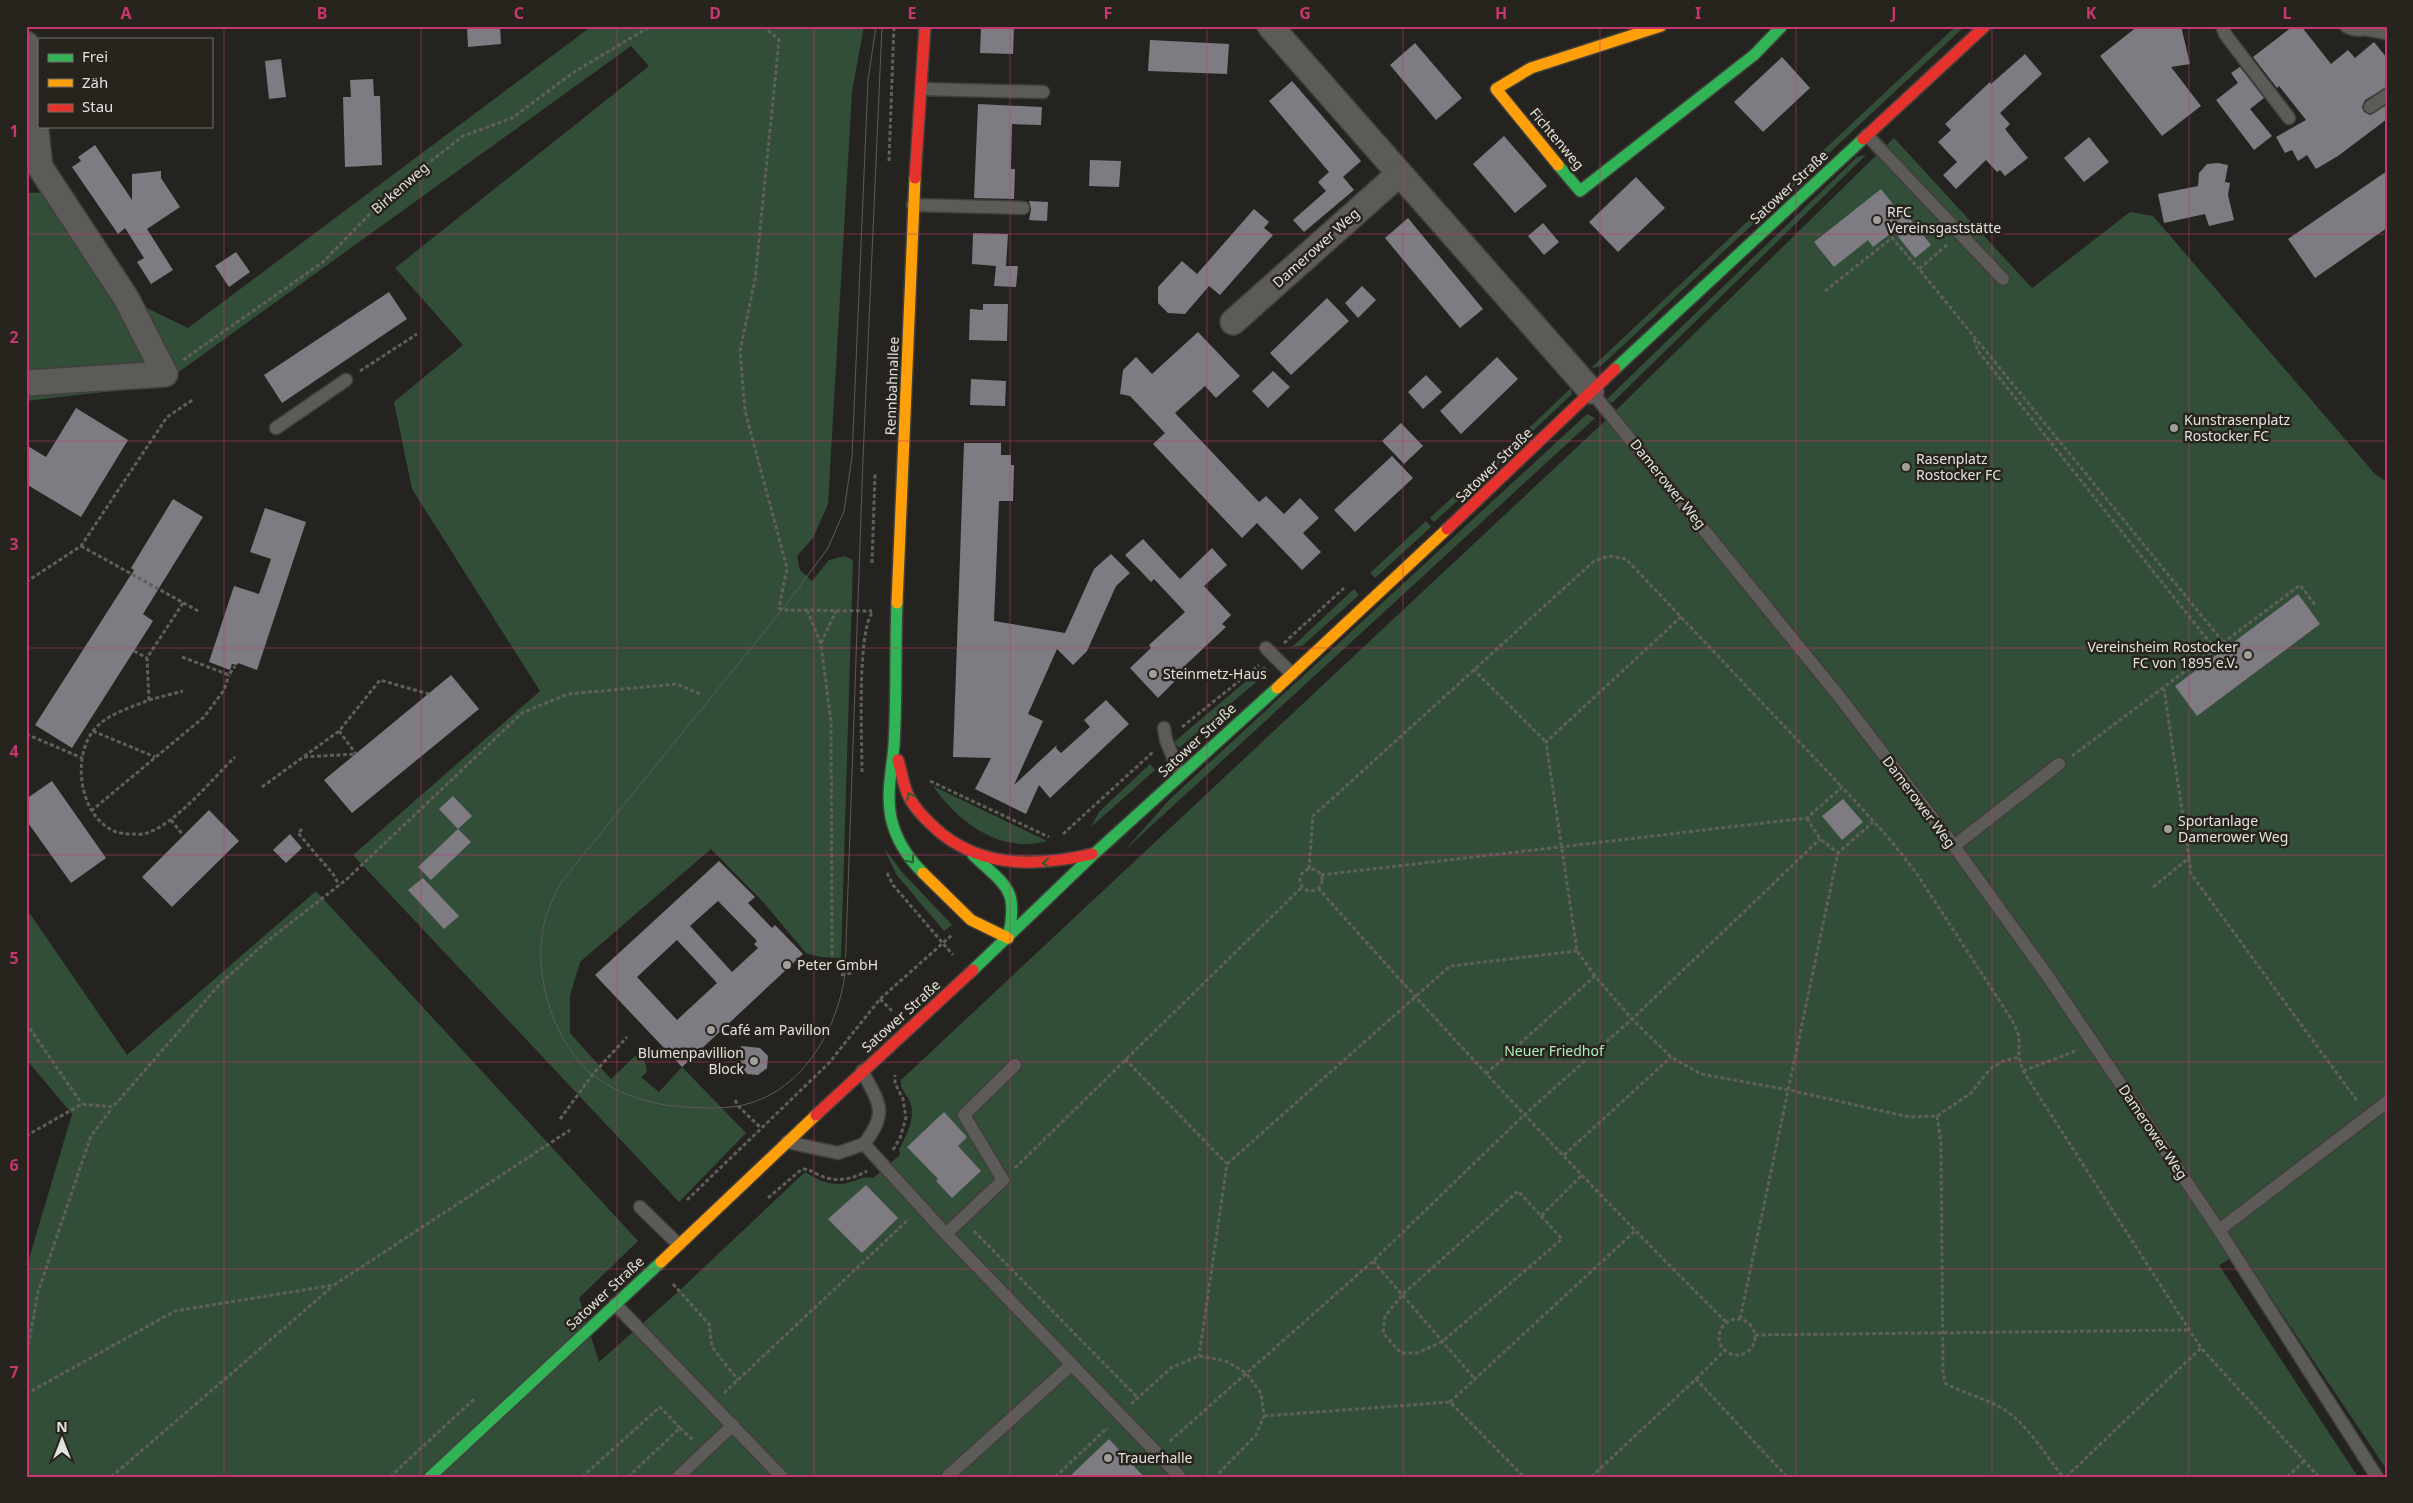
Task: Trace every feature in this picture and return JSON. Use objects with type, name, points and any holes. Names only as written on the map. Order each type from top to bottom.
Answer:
[{"type":"main road","name":"Rennbahnallee","points":[[894,747],[908,795],[920,814],[940,832],[972,854],[1008,891],[1012,899],[1013,908],[1008,938],[970,920],[911,861],[898,840],[891,818],[889,800],[889,774],[894,747],[897,612],[913,205],[925,26]]},
{"type":"main road","name":"Fichtenweg","points":[[1661,26],[1531,68],[1496,89],[1580,191],[1754,55],[1782,26]]},
{"type":"main road","name":"Satower Straße","points":[[430,1477],[862,1071],[1008,938],[1094,854],[1292,674],[1496,484],[1591,391],[1985,26]]},
{"type":"main road","name":"Rennbahnallee","points":[[972,854],[1002,863],[1032,864],[1063,861],[1094,854]]},
{"type":"street","name":"Damerower Weg","points":[[1270,26],[1591,391]]},
{"type":"street","points":[[26,44],[40,167],[126,298],[164,374],[26,383]]},
{"type":"street","name":"Damerower Weg","points":[[1232,322],[1399,174]]},
{"type":"lane","points":[[2222,26],[2225,34],[2289,118]]},
{"type":"lane","points":[[2346,26],[2352,30],[2373,28],[2387,33]]},
{"type":"lane","points":[[922,89],[1042,92]]},
{"type":"lane","points":[[2370,108],[2387,95]]},
{"type":"lane","points":[[1867,135],[2003,279]]},
{"type":"lane","points":[[913,205],[1023,208]]},
{"type":"lane","points":[[276,428],[346,380]]},
{"type":"lane","name":"Damerower Weg","points":[[1591,391],[1832,688],[1954,846],[2047,975],[2219,1230],[2377,1477]]},
{"type":"lane","points":[[1269,651],[1292,674]]},
{"type":"lane","points":[[1165,734],[1180,775]]},
{"type":"lane","points":[[1954,846],[2059,764]]},
{"type":"lane","points":[[946,1234],[1003,1180],[964,1115],[1015,1065]]},
{"type":"lane","points":[[787,1142],[838,1153],[864,1144],[873,1132],[880,1117],[878,1101],[862,1071]]},
{"type":"lane","points":[[2219,1230],[2387,1102]]},
{"type":"lane","points":[[864,1144],[946,1234],[1119,1416],[1180,1477]]},
{"type":"lane","points":[[640,1206],[679,1245]]},
{"type":"lane","points":[[615,1304],[782,1477]]},
{"type":"lane","points":[[947,1477],[1071,1365]]},
{"type":"lane","points":[[678,1477],[733,1425]]},
{"type":"path","name":"Birkenweg","points":[[164,374],[323,262],[390,192],[463,136],[512,118],[574,72],[651,26]]},
{"type":"path","points":[[763,26],[779,40],[755,280],[740,359],[745,411],[786,568],[779,608],[897,612]]},
{"type":"path","points":[[1919,269],[1960,233]]},
{"type":"path","points":[[1825,291],[1892,238],[2224,642]]},
{"type":"path","points":[[346,380],[416,334]]},
{"type":"path","points":[[1973,336],[1978,351],[2215,649]]},
{"type":"path","points":[[26,582],[82,546],[167,417],[194,398]]},
{"type":"path","points":[[82,546],[200,612]]},
{"type":"path","points":[[1309,869],[1313,816],[1594,561],[1609,556],[1626,559],[1842,787],[1887,836],[1917,874],[2012,1020],[2020,1036],[2019,1057],[2024,1071],[2201,1348],[2319,1477]]},
{"type":"path","points":[[924,779],[1056,840],[1165,734],[1350,583]]},
{"type":"path","points":[[2059,764],[2083,750],[2300,585],[2316,606]]},
{"type":"path","points":[[149,700],[147,658],[183,603]]},
{"type":"path","points":[[807,610],[821,644],[831,722],[832,958]]},
{"type":"path","points":[[821,644],[836,610]]},
{"type":"path","points":[[862,774],[863,660],[867,620],[873,611]]},
{"type":"path","points":[[1546,742],[1682,616]]},
{"type":"path","points":[[134,651],[147,658]]},
{"type":"path","points":[[182,657],[229,675]]},
{"type":"path","points":[[91,811],[204,717],[224,690],[229,675],[235,666]]},
{"type":"path","points":[[1473,669],[1546,742],[1577,951],[1595,976],[1632,1019],[1671,1057],[1701,1074],[1789,1090],[1909,1117],[1937,1116],[1970,1093],[1990,1070],[2003,1061],[2019,1057]]},
{"type":"path","points":[[262,787],[340,731],[380,680],[429,694]]},
{"type":"path","points":[[26,1358],[38,1292],[91,1136],[113,1107],[220,985],[265,943],[339,885],[522,712],[568,694],[677,684],[700,694]]},
{"type":"path","points":[[2164,688],[2191,874],[2368,1115]]},
{"type":"path","points":[[183,691],[149,700],[114,714],[93,731],[82,758],[82,786],[91,811],[110,830],[127,834],[146,834],[171,820],[235,757]]},
{"type":"path","points":[[93,731],[156,757]]},
{"type":"path","points":[[302,757],[356,754],[340,731]]},
{"type":"path","points":[[26,734],[82,758]]},
{"type":"path","points":[[1321,875],[1807,818],[1842,787]]},
{"type":"path","points":[[1807,818],[1820,839],[1838,853]]},
{"type":"path","points":[[171,820],[183,835]]},
{"type":"path","points":[[1740,1319],[1838,853],[1873,822]]},
{"type":"path","points":[[302,829],[298,833],[334,874],[339,885]]},
{"type":"path","points":[[1171,1440],[1373,1261],[1524,1115],[1632,1019],[1820,839]]},
{"type":"path","points":[[2154,887],[2189,858]]},
{"type":"path","points":[[1309,869],[1314,869],[1321,875],[1322,884],[1318,888],[1307,891],[1302,887],[1300,876],[1309,869]]},
{"type":"path","points":[[1003,1180],[1302,887]]},
{"type":"path","points":[[1318,888],[1524,1115],[1635,1231],[1726,1322]]},
{"type":"path","points":[[1199,1356],[1227,1164],[1450,966],[1577,951]]},
{"type":"path","points":[[841,975],[852,974]]},
{"type":"path","points":[[1486,1074],[1595,976]]},
{"type":"path","points":[[26,1023],[82,1104]]},
{"type":"path","points":[[560,1119],[593,1074],[627,1037]]},
{"type":"path","points":[[2024,1071],[2092,1043]]},
{"type":"path","points":[[767,1200],[802,1168],[807,1168],[829,1179],[848,1179],[871,1169],[892,1152],[900,1138],[906,1118],[903,1099],[895,1083],[897,1077],[883,1052]]},
{"type":"path","points":[[1564,1155],[1671,1057]]},
{"type":"path","points":[[1125,1059],[1227,1164]]},
{"type":"path","points":[[735,1100],[738,1106],[761,1128]]},
{"type":"path","points":[[26,1136],[82,1104],[113,1107]]},
{"type":"path","points":[[1937,1116],[1941,1142],[1942,1334],[1943,1372],[1946,1384],[1975,1394],[2005,1410],[2026,1429],[2064,1477],[2201,1348]]},
{"type":"path","points":[[111,1477],[334,1285],[570,1130]]},
{"type":"path","points":[[1541,1216],[1582,1174]]},
{"type":"path","points":[[1518,1191],[1541,1216],[1562,1239],[1443,1341],[1418,1353],[1402,1353],[1383,1333],[1385,1316],[1403,1294],[1518,1191]]},
{"type":"path","points":[[680,1277],[673,1283],[709,1324],[712,1347],[738,1380],[922,1208]]},
{"type":"path","points":[[962,1219],[1138,1398]]},
{"type":"path","points":[[1264,1416],[1450,1402],[1635,1231]]},
{"type":"path","points":[[1373,1261],[1474,1378]]},
{"type":"path","points":[[26,1394],[175,1311],[334,1285]]},
{"type":"path","points":[[1740,1319],[1751,1325],[1755,1335],[1751,1348],[1744,1353],[1736,1355],[1725,1350],[1719,1341],[1719,1332],[1729,1320],[1740,1319]]},
{"type":"path","points":[[1755,1335],[2190,1330]]},
{"type":"path","points":[[1591,1477],[1725,1350]]},
{"type":"path","points":[[1119,1416],[1171,1368],[1199,1356],[1226,1360],[1246,1373],[1261,1392],[1264,1416],[1256,1435],[1215,1477]]},
{"type":"path","points":[[1696,1379],[1787,1477]]},
{"type":"path","points":[[1450,1402],[1524,1477]]},
{"type":"path","points":[[582,1477],[660,1407],[705,1452]]},
{"type":"path","points":[[628,1477],[680,1428]]},
{"type":"path","points":[[1055,1477],[1107,1428],[1113,1435]]},
{"type":"path","points":[[2287,1477],[2304,1461]]},
{"type":"green space","points":[[592,26],[864,26],[852,92],[828,504],[813,538],[797,556],[800,570],[812,581],[829,560],[845,556],[853,560],[841,958],[821,957],[806,953],[764,903],[711,849],[580,962],[570,996],[570,1033],[611,1079],[635,1056],[642,1057],[647,1072],[641,1077],[659,1092],[682,1067],[746,1133],[679,1202],[353,855],[540,691],[412,489],[394,402],[463,345],[395,268],[649,66],[631,46],[169,379],[148,387],[26,401],[26,193],[54,192],[126,298],[188,328]]},
{"type":"green space","points":[[1956,26],[1965,26],[1601,366],[1591,368]]},
{"type":"green space","name":"Neuer Friedhof","points":[[1894,138],[2032,288],[2130,212],[2153,216],[2375,474],[2387,482],[2387,1470],[2241,1253],[2219,1265],[2358,1477],[26,1477],[26,1269],[72,1114],[26,1059],[26,908],[127,1055],[316,891],[638,1241],[579,1298],[599,1362],[679,1291],[805,1172],[828,1183],[847,1183],[868,1177],[873,1178],[900,1155],[899,1149],[905,1139],[912,1115],[912,1108],[902,1089],[901,1080],[1605,421]]},
{"type":"green space","points":[[1866,155],[1612,403],[1607,399],[1857,157]]},
{"type":"green space","points":[[1571,388],[1572,394],[1496,466],[1489,466]]},
{"type":"green space","points":[[1587,414],[1595,418],[1125,850],[1171,798]]},
{"type":"green space","points":[[1470,481],[1475,485],[1434,522],[1430,518]]},
{"type":"green space","points":[[1426,521],[1431,527],[1375,578],[1370,573]]},
{"type":"green space","points":[[1354,589],[1359,595],[1302,646],[1292,647]]},
{"type":"green space","points":[[1264,666],[1269,671],[1179,748],[1174,742]]},
{"type":"green space","points":[[1150,764],[1155,770],[1091,827],[1099,812]]},
{"type":"green space","points":[[933,786],[1047,841],[1030,844],[1013,843],[997,839],[982,832],[955,812]]},
{"type":"green space","points":[[884,848],[902,872],[952,925],[944,931],[896,874]]},
{"type":"building","points":[[467,26],[500,26],[501,44],[468,47]]},
{"type":"building","points":[[981,26],[1014,26],[1013,54],[980,53]]},
{"type":"building","points":[[2138,26],[2181,26],[2190,64],[2171,67],[2201,106],[2162,136],[2100,56]]},
{"type":"building","points":[[2293,26],[2301,26],[2331,64],[2348,50],[2355,58],[2374,42],[2387,58],[2387,87],[2365,100],[2362,107],[2364,112],[2370,115],[2387,105],[2387,119],[2338,156],[2316,169],[2307,155],[2298,161],[2292,150],[2285,153],[2276,137],[2306,120],[2279,86],[2277,88],[2253,57]]},
{"type":"building","points":[[1150,40],[1229,44],[1227,74],[1148,71]]},
{"type":"building","points":[[1415,43],[1462,98],[1436,120],[1390,65]]},
{"type":"building","points":[[2025,54],[2042,74],[2000,113],[2010,124],[2005,129],[2028,158],[2005,176],[2000,170],[1997,172],[1986,160],[1956,189],[1943,175],[1957,162],[1938,142],[1951,130],[1945,124],[1990,82],[1991,84]]},
{"type":"building","points":[[1782,57],[1810,88],[1763,132],[1734,102]]},
{"type":"building","points":[[281,59],[286,97],[269,99],[265,61]]},
{"type":"building","points":[[2240,67],[2264,98],[2250,109],[2272,136],[2254,150],[2216,100],[2238,83],[2231,73]]},
{"type":"building","points":[[373,79],[374,96],[380,96],[382,165],[345,167],[343,97],[351,97],[350,80]]},
{"type":"building","points":[[1292,81],[1361,161],[1343,177],[1354,190],[1304,232],[1293,220],[1326,191],[1318,182],[1329,172],[1269,101]]},
{"type":"building","points":[[978,104],[1042,107],[1041,125],[1012,124],[1011,169],[1015,169],[1014,199],[974,198]]},
{"type":"building","points":[[1504,136],[1547,186],[1515,213],[1473,164]]},
{"type":"building","points":[[2089,137],[2109,162],[2084,182],[2064,158]]},
{"type":"building","points":[[95,145],[132,200],[132,174],[161,171],[161,178],[180,207],[147,229],[173,270],[151,284],[137,262],[144,258],[125,228],[118,234],[72,167],[81,161],[78,157]]},
{"type":"building","points":[[1090,160],[1121,161],[1119,187],[1089,186]]},
{"type":"building","points":[[2218,163],[2228,165],[2225,182],[2230,183],[2228,195],[2234,220],[2209,226],[2205,214],[2164,223],[2158,194],[2198,186],[2199,173],[2207,164]]},
{"type":"building","points":[[2387,171],[2387,228],[2315,278],[2288,239]]},
{"type":"building","points":[[1636,177],[1665,208],[1618,252],[1589,222]]},
{"type":"building","name":"RFC Vereinsgaststätte","points":[[1881,189],[1896,208],[1899,205],[1931,245],[1915,258],[1894,231],[1873,247],[1868,240],[1834,267],[1814,242]]},
{"type":"building","points":[[1029,201],[1048,202],[1047,221],[1029,220],[1031,209]]},
{"type":"building","points":[[1254,209],[1269,222],[1264,228],[1273,235],[1220,295],[1209,286],[1185,314],[1168,313],[1158,303],[1158,287],[1182,261],[1197,274]]},
{"type":"building","points":[[1408,218],[1483,309],[1460,328],[1385,238]]},
{"type":"building","points":[[1543,223],[1559,242],[1544,255],[1528,236]]},
{"type":"building","points":[[973,233],[1008,234],[1006,266],[1018,266],[1016,287],[994,286],[996,266],[972,264]]},
{"type":"building","points":[[236,252],[250,272],[229,287],[215,266]]},
{"type":"building","points":[[1362,286],[1376,300],[1358,318],[1345,303]]},
{"type":"building","points":[[389,292],[407,319],[282,403],[264,375]]},
{"type":"building","points":[[1327,298],[1349,321],[1291,375],[1270,353]]},
{"type":"building","points":[[983,304],[1008,304],[1007,341],[969,340],[970,309],[983,310]]},
{"type":"building","points":[[1198,332],[1240,376],[1216,398],[1205,386],[1175,413],[1259,502],[1266,496],[1284,514],[1300,498],[1319,518],[1303,533],[1321,552],[1302,570],[1257,523],[1242,538],[1153,444],[1165,433],[1130,396],[1120,394],[1123,370],[1136,357],[1152,374]]},
{"type":"building","points":[[1497,357],[1518,379],[1461,434],[1440,411]]},
{"type":"building","points":[[1273,371],[1290,387],[1268,408],[1252,391]]},
{"type":"building","points":[[1426,375],[1442,392],[1423,409],[1408,392]]},
{"type":"building","points":[[971,379],[1006,381],[1005,406],[970,405]]},
{"type":"building","points":[[76,408],[128,440],[81,517],[26,484],[26,445],[46,457]]},
{"type":"building","points":[[1401,423],[1423,446],[1404,464],[1382,441]]},
{"type":"building","points":[[964,443],[1001,443],[1001,455],[1011,455],[1011,465],[1014,465],[1013,501],[999,501],[994,621],[1065,633],[1094,569],[1111,554],[1130,573],[1116,586],[1087,651],[1073,665],[1057,649],[1028,714],[1043,721],[1014,785],[1057,745],[1056,748],[1061,753],[1090,727],[1084,720],[1106,700],[1129,724],[1050,798],[1039,785],[1026,814],[975,789],[991,758],[953,757]]},
{"type":"building","points":[[1392,456],[1413,478],[1355,532],[1334,510]]},
{"type":"building","points":[[173,499],[203,517],[143,614],[153,621],[72,748],[35,725],[134,570],[131,568]]},
{"type":"building","points":[[265,508],[306,522],[257,670],[238,663],[237,665],[232,664],[230,670],[209,662],[234,586],[259,594],[271,559],[250,552]]},
{"type":"building","points":[[1143,539],[1180,579],[1212,548],[1227,565],[1204,586],[1231,615],[1222,624],[1226,627],[1174,676],[1177,679],[1158,698],[1130,668],[1151,648],[1149,645],[1185,612],[1154,579],[1151,582],[1125,555]]},
{"type":"building","name":"Vereinsheim Rostocker FC von 1895 e.V.","points":[[2298,594],[2320,624],[2197,716],[2175,686]]},
{"type":"building","points":[[451,675],[479,709],[352,813],[324,780]]},
{"type":"building","points":[[52,781],[106,858],[71,883],[26,820],[26,799]]},
{"type":"building","points":[[453,796],[472,816],[458,829],[439,809]]},
{"type":"building","points":[[1843,799],[1863,822],[1842,840],[1822,816]]},
{"type":"building","points":[[209,810],[239,841],[172,907],[142,877]]},
{"type":"building","points":[[458,829],[471,842],[431,880],[418,867]]},
{"type":"building","points":[[290,834],[302,848],[286,863],[273,850]]},
{"type":"building","points":[[719,861],[755,897],[748,903],[772,928],[775,925],[803,954],[682,1067],[595,975]],"holes":[[[718,901],[757,941],[754,944],[758,948],[732,972],[690,926]],[[677,940],[717,983],[677,1020],[637,977]]]},
{"type":"building","points":[[423,878],[459,916],[444,929],[408,890]]},
{"type":"building","name":"Blumenpavillion Block","points":[[741,1046],[760,1048],[768,1056],[767,1068],[758,1075],[747,1074],[740,1065]]},
{"type":"building","points":[[944,1112],[967,1137],[958,1146],[981,1171],[952,1198],[936,1181],[938,1179],[907,1147]]},
{"type":"building","points":[[866,1185],[898,1218],[862,1253],[828,1219]]},
{"type":"building","name":"Trauerhalle","points":[[1109,1439],[1144,1477],[1069,1477]]},
{"type":"tram line","points":[[876,26],[868,80],[852,457],[844,511],[828,548],[782,610],[562,881],[550,905],[544,924],[541,949],[545,989],[550,1009],[567,1046],[579,1062],[603,1082],[626,1094],[663,1105],[707,1108],[732,1107],[760,1100],[780,1089],[797,1075],[812,1058],[834,1018],[841,996],[845,974],[863,458],[882,26]]},
{"type":"traffic: fast","points":[[1558,165],[1580,191],[1754,55],[1782,26]]},
{"type":"traffic: fast","points":[[1615,369],[1863,139]]},
{"type":"traffic: fast","points":[[897,603],[895,727],[889,791],[890,809],[893,826],[899,841],[912,861],[923,873]]},
{"type":"traffic: fast","points":[[973,970],[1094,854],[1277,688]]},
{"type":"traffic: fast","points":[[973,855],[1002,882],[1011,899],[1012,909],[1008,938]]},
{"type":"traffic: fast","points":[[430,1477],[661,1262]]},
{"type":"traffic: slow","points":[[1558,165],[1496,89],[1531,68],[1661,26]]},
{"type":"traffic: slow","points":[[897,603],[915,178]]},
{"type":"traffic: slow","points":[[1277,688],[1447,529]]},
{"type":"traffic: slow","points":[[923,873],[971,920],[1008,938]]},
{"type":"traffic: slow","points":[[661,1262],[816,1115]]},
{"type":"traffic: jam","points":[[915,178],[925,26]]},
{"type":"traffic: jam","points":[[1863,139],[1985,26]]},
{"type":"traffic: jam","points":[[1447,529],[1615,369]]},
{"type":"traffic: jam","points":[[898,760],[905,788],[915,807],[923,817],[942,834],[977,854],[1014,862],[1053,861],[1092,854]]},
{"type":"traffic: jam","points":[[816,1115],[973,970]]},
{"type":"place","name":"RFC Vereinsgaststätte","points":[[1877,220]]},
{"type":"place","name":"Kunstrasenplatz Rostocker FC","points":[[2174,428]]},
{"type":"place","name":"Rasenplatz Rostocker FC","points":[[1906,467]]},
{"type":"place","name":"Vereinsheim Rostocker FC von 1895 e.V.","points":[[2248,655]]},
{"type":"place","name":"Steinmetz-Haus","points":[[1153,674]]},
{"type":"place","name":"Sportanlage Damerower Weg","points":[[2168,829]]},
{"type":"place","name":"Peter GmbH","points":[[787,965]]},
{"type":"place","name":"Café am Pavillon","points":[[711,1030]]},
{"type":"place","name":"Blumenpavillion Block","points":[[754,1061]]},
{"type":"place","name":"Trauerhalle","points":[[1108,1458]]}]
